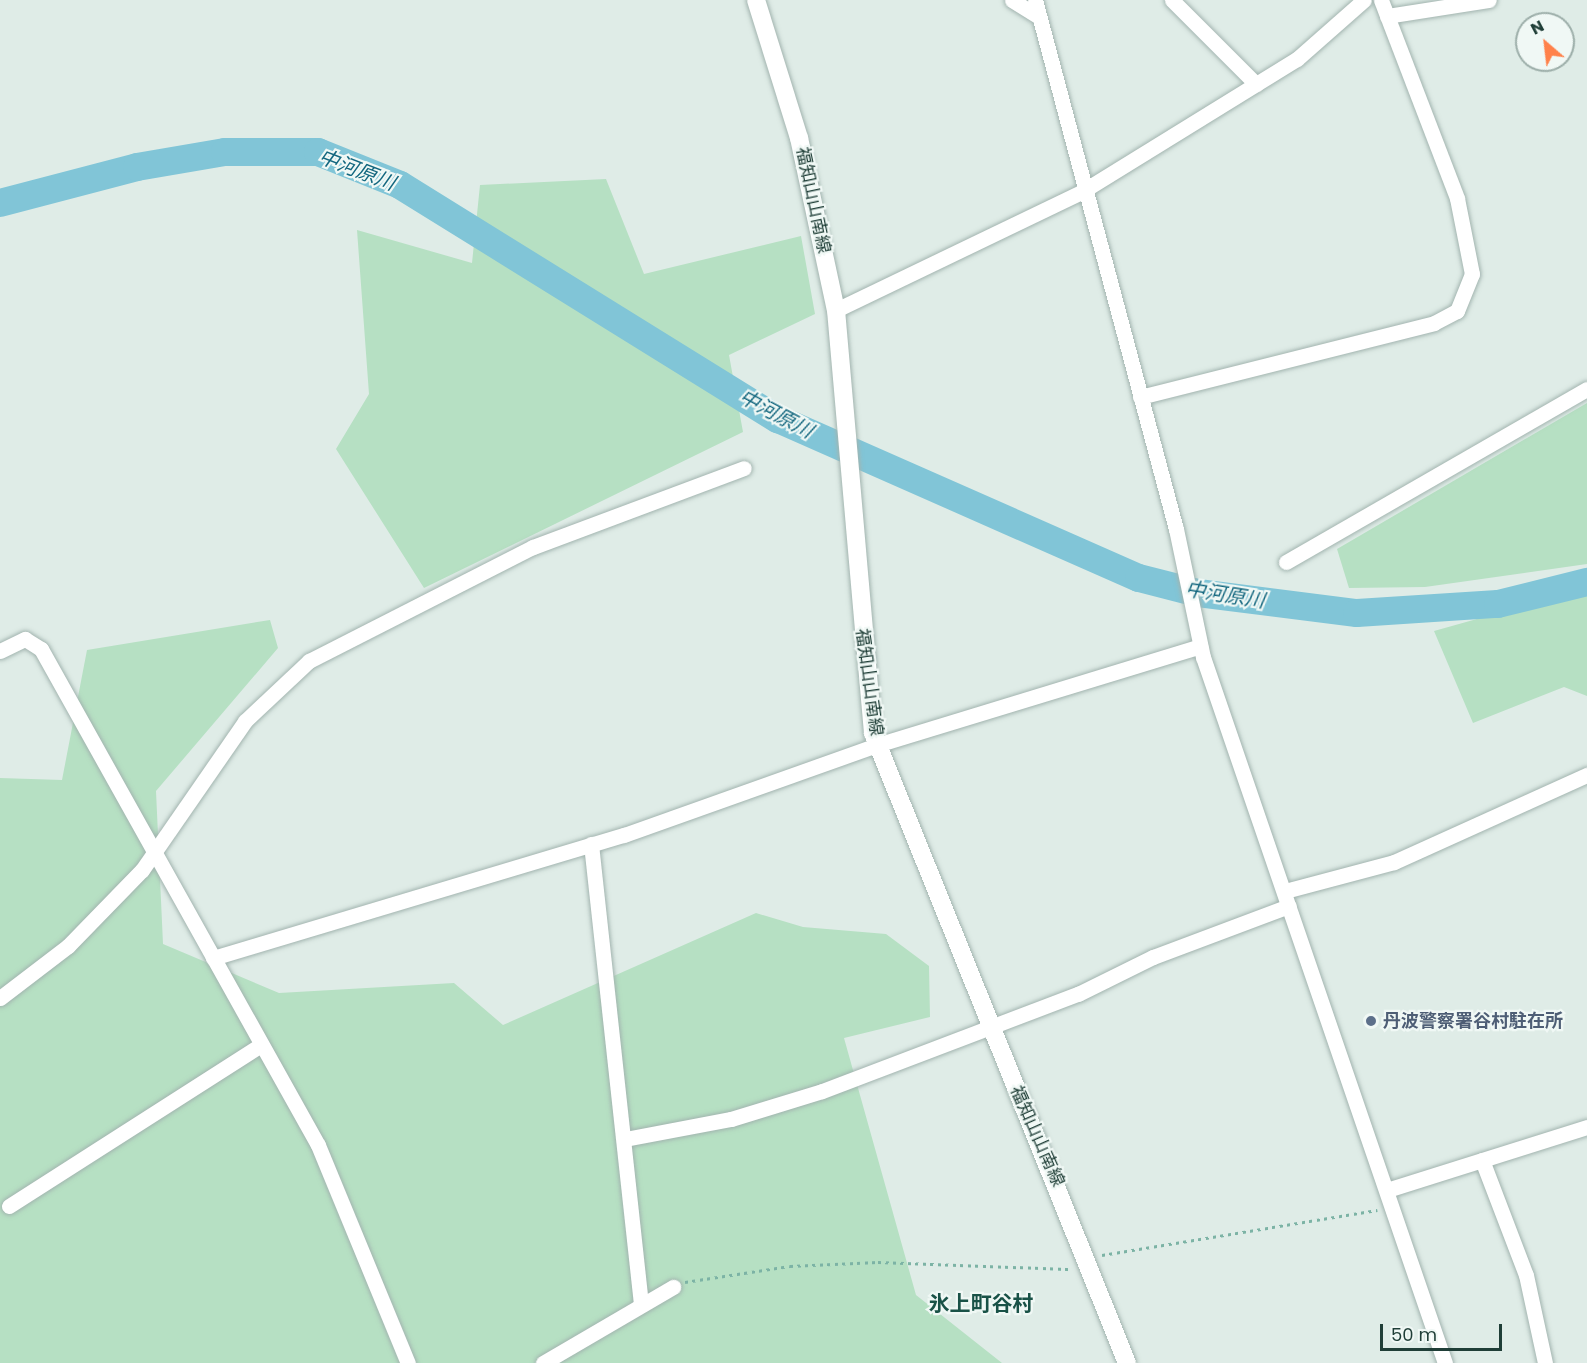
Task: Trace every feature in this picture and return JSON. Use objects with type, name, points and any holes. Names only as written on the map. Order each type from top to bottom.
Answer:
[{"type":"main road","name":"福知山山南線","points":[[756,0],[800,138],[836,310],[850,507],[877,745],[1127,1363]]},
{"type":"street","points":[[1012,0],[1038,16]]},
{"type":"street","points":[[1035,0],[1083,191],[1180,552],[1200,646],[1444,1363]]},
{"type":"street","points":[[1172,0],[1256,84]]},
{"type":"street","points":[[836,310],[1083,191],[1297,58],[1364,0]]},
{"type":"street","points":[[1140,397],[1434,323],[1457,311],[1472,274],[1460,210],[1381,0]]},
{"type":"street","points":[[1387,16],[1490,0]]},
{"type":"street","points":[[1286,562],[1587,389]]},
{"type":"street","points":[[0,998],[68,946],[155,850],[245,721],[309,661],[533,547],[744,468]]},
{"type":"street","points":[[0,651],[25,639],[41,650],[155,850],[318,1145],[408,1363]]},
{"type":"street","points":[[213,958],[591,843],[877,745],[1200,646]]},
{"type":"street","points":[[625,1139],[776,1107],[989,1024],[1078,994],[1154,957],[1287,899],[1394,862],[1587,775]]},
{"type":"street","points":[[591,843],[625,1139],[641,1304]]},
{"type":"street","points":[[9,1206],[261,1045]]},
{"type":"street","points":[[1387,1190],[1587,1127]]},
{"type":"street","points":[[1482,1160],[1526,1275],[1545,1363]]},
{"type":"street","points":[[543,1363],[673,1287]]},
{"type":"path","points":[[673,1287],[710,1275],[878,1262],[1088,1263],[1392,1208]]},
{"type":"green space","points":[[606,179],[644,274],[801,236],[815,314],[729,355],[743,432],[424,588],[336,449],[369,394],[357,230],[472,263],[480,185]]},
{"type":"green space","points":[[1587,403],[1587,564],[1425,587],[1349,588],[1337,549]]},
{"type":"green space","points":[[1587,588],[1587,696],[1564,687],[1473,723],[1434,631]]},
{"type":"green space","points":[[270,620],[278,648],[156,791],[163,944],[279,993],[454,983],[503,1025],[756,913],[803,927],[886,934],[929,966],[930,1017],[844,1038],[916,1295],[1002,1363],[0,1363],[0,778],[62,780],[87,650]]},
{"type":"waterway","name":"中河原川","points":[[0,203],[137,167],[225,152],[318,152],[400,185],[778,419],[1139,578],[1198,593],[1357,613],[1498,604],[1587,582]]},
{"type":"place","name":"丹波警察署谷村駐在所","points":[[1371,1021]]},
{"type":"district","name":"氷上町谷村","points":[[981,1304]]}]
